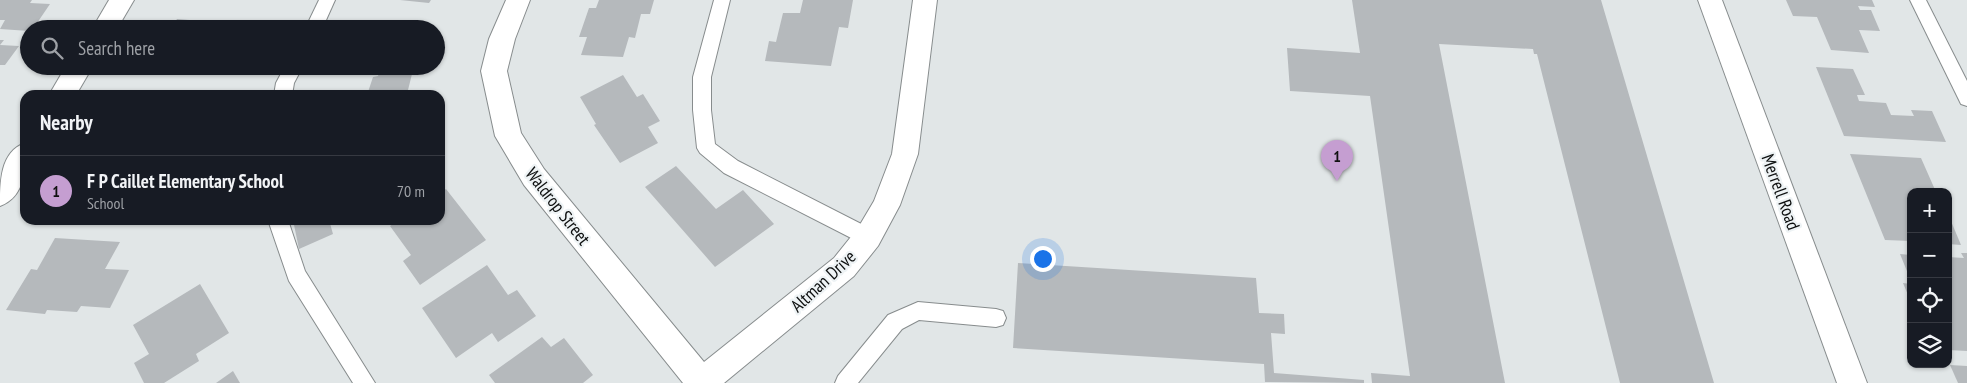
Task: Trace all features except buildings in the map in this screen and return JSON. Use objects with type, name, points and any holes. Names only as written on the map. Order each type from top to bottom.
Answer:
[{"type":"street","points":[[110,20],[122,0]]},
{"type":"street","name":"Waldrop Street","points":[[518,0],[502,39],[494,71],[508,136],[534,177],[701,383]]},
{"type":"street","name":"Altman Drive","points":[[701,383],[844,267],[868,237],[886,206],[905,154],[925,0]]},
{"type":"street","name":"Merrell Road","points":[[1710,0],[1852,383]]},
{"type":"street","points":[[65,90],[74,75]]},
{"type":"street","points":[[0,194],[20,162]]},
{"type":"lane","points":[[317,20],[327,0]]},
{"type":"lane","points":[[722,0],[702,77],[702,110],[706,148],[731,167],[868,237]]},
{"type":"lane","points":[[1918,0],[1967,99]]},
{"type":"lane","points":[[284,90],[289,75]]},
{"type":"lane","points":[[280,225],[296,275],[365,383]]},
{"type":"lane","points":[[845,383],[895,322],[918,311],[996,318]]},
{"type":"place","name":"F P Caillet Elementary School","points":[[1337,181]]}]
